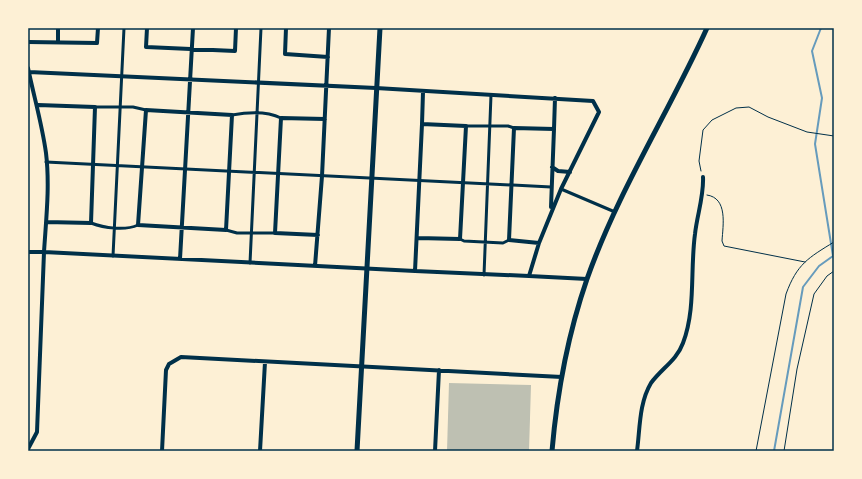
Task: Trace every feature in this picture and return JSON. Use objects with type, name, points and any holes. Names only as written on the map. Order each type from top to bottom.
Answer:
[{"type":"street","points":[[58,28],[58,42]]},
{"type":"street","points":[[28,42],[97,43],[98,28]]},
{"type":"street","points":[[113,256],[124,28]]},
{"type":"street","points":[[147,28],[146,47],[235,51],[236,28]]},
{"type":"street","points":[[180,259],[193,28]]},
{"type":"street","points":[[250,263],[261,28]]},
{"type":"street","points":[[286,28],[285,54],[328,57]]},
{"type":"street","points":[[315,266],[322,176],[329,28]]},
{"type":"street","points":[[357,451],[380,28]]},
{"type":"street","points":[[552,451],[558,394],[571,335],[587,279],[615,212],[688,70],[707,28]]},
{"type":"street","points":[[28,449],[37,432],[46,222],[46,162],[38,105],[28,70],[122,77],[376,88],[593,101],[599,112],[551,210],[529,276]]},
{"type":"street","points":[[415,270],[418,238],[423,92]]},
{"type":"street","points":[[484,274],[491,94]]},
{"type":"street","points":[[551,210],[555,98]]},
{"type":"street","points":[[38,105],[120,107],[232,115],[256,113],[273,114],[281,118],[325,120]]},
{"type":"street","points":[[91,223],[95,107]]},
{"type":"street","points":[[138,225],[146,110]]},
{"type":"street","points":[[226,230],[232,115]]},
{"type":"street","points":[[275,233],[281,118]]},
{"type":"street","points":[[422,124],[466,126],[490,125],[508,126],[514,128],[554,129]]},
{"type":"street","points":[[460,239],[466,126]]},
{"type":"street","points":[[509,240],[514,128]]},
{"type":"street","points":[[46,162],[551,187]]},
{"type":"street","points":[[552,167],[558,171],[570,172]]},
{"type":"street","points":[[638,451],[645,396],[652,382],[676,355],[687,334],[690,316],[695,234],[702,195],[703,177]]},
{"type":"street","points":[[560,189],[615,212]]},
{"type":"street","points":[[46,222],[91,223],[101,227],[114,228],[132,228],[138,225],[226,230],[237,233],[251,234],[275,233],[318,235]]},
{"type":"street","points":[[418,238],[460,239],[464,241],[503,243],[509,240],[539,243]]},
{"type":"street","points":[[28,252],[315,266],[367,270],[415,270],[587,279]]},
{"type":"street","points":[[162,451],[166,370],[169,364],[181,357],[562,377]]},
{"type":"street","points":[[260,451],[265,362]]},
{"type":"street","points":[[435,451],[439,370]]},
{"type":"path","points":[[703,177],[699,161],[703,130],[712,120],[736,108],[749,107],[768,117],[807,132],[834,136]]},
{"type":"path","points":[[702,195],[714,196],[718,200],[723,212],[722,241],[724,246],[805,262]]},
{"type":"path","points":[[756,451],[786,294],[796,270],[834,242]]},
{"type":"path","points":[[784,451],[797,369],[814,294],[827,276],[834,271]]},
{"type":"building","points":[[449,383],[531,385],[529,451],[447,451]]},
{"type":"waterway","points":[[774,451],[803,287],[819,266],[833,256],[815,144],[822,98],[812,51],[821,28]]}]
